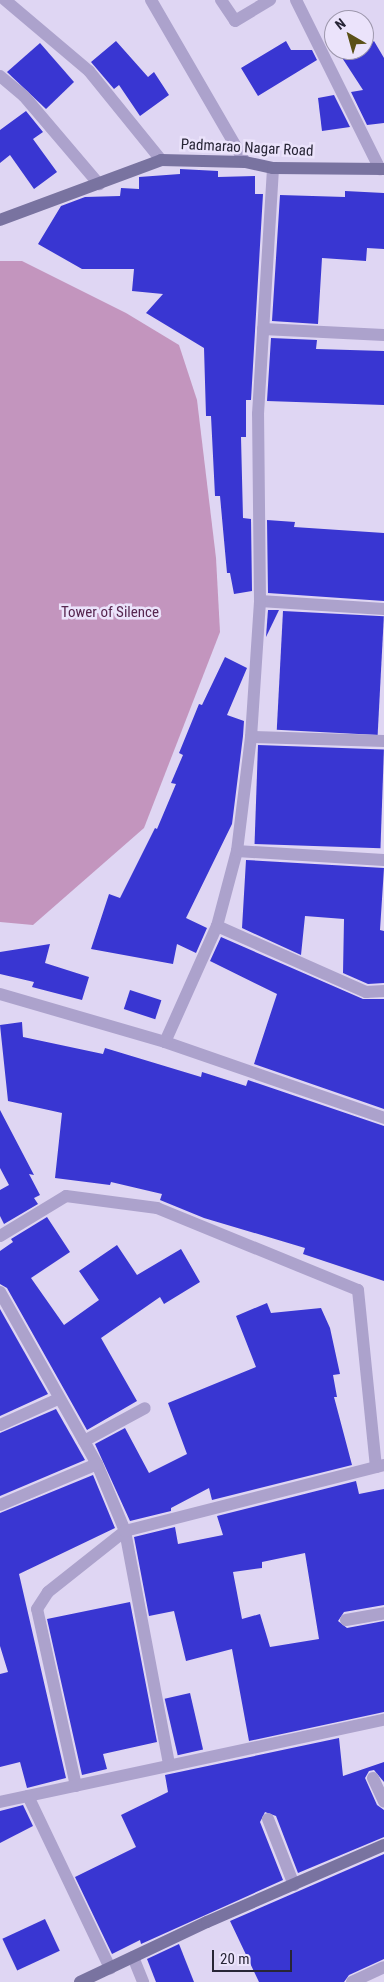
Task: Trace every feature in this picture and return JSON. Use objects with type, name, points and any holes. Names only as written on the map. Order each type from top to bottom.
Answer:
[{"type":"street","points":[[5,0],[89,71],[161,160]]},
{"type":"street","points":[[151,0],[245,162]]},
{"type":"street","points":[[221,0],[235,21],[270,0]]},
{"type":"street","points":[[296,0],[382,169]]},
{"type":"street","points":[[0,76],[24,96],[99,184]]},
{"type":"street","name":"Padmarao Nagar Road","points":[[0,220],[161,160],[245,162],[272,168],[382,169]]},
{"type":"street","points":[[165,1042],[217,926],[237,851],[251,737],[260,602],[258,414],[272,168]]},
{"type":"street","points":[[263,329],[384,336]]},
{"type":"street","points":[[260,602],[384,609]]},
{"type":"street","points":[[251,737],[384,741]]},
{"type":"street","points":[[237,851],[384,860]]},
{"type":"street","points":[[217,926],[366,992],[384,991]]},
{"type":"street","points":[[0,994],[165,1042],[384,1118]]},
{"type":"street","points":[[0,1236],[66,1196],[157,1208],[358,1290],[380,1466],[125,1531],[48,1592],[37,1609],[76,1786]]},
{"type":"street","points":[[0,1292],[58,1399],[84,1441],[125,1531],[169,1764]]},
{"type":"street","points":[[0,1426],[58,1399]]},
{"type":"street","points":[[84,1441],[145,1408]]},
{"type":"street","points":[[0,1505],[96,1464]]},
{"type":"street","points":[[346,1620],[384,1613]]},
{"type":"street","points":[[0,1802],[169,1764],[384,1720]]},
{"type":"street","points":[[373,1778],[384,1802]]},
{"type":"street","points":[[28,1796],[110,1968]]},
{"type":"street","points":[[268,1819],[294,1885]]},
{"type":"street","points":[[80,1982],[384,1845]]},
{"type":"street","points":[[133,1957],[143,1982]]},
{"type":"street","points":[[352,1982],[384,1967]]},
{"type":"green space","name":"Tower of Silence","points":[[0,261],[22,261],[126,313],[179,345],[197,400],[216,558],[220,632],[144,828],[33,925],[0,922]]},
{"type":"building","points":[[116,41],[148,77],[154,72],[169,95],[140,116],[119,85],[114,89],[91,62]]},
{"type":"building","points":[[286,41],[291,50],[312,50],[317,60],[258,96],[241,68]]},
{"type":"building","points":[[374,41],[384,58],[384,123],[367,125],[351,92],[363,90],[344,60],[374,60]]},
{"type":"building","points":[[40,43],[74,82],[46,109],[7,72]]},
{"type":"building","points":[[334,95],[350,127],[322,131],[318,98]]},
{"type":"building","points":[[26,111],[43,132],[33,139],[57,172],[34,189],[10,155],[0,163],[0,130]]},
{"type":"building","points":[[180,169],[218,171],[218,177],[255,176],[255,194],[263,194],[251,400],[246,400],[246,437],[241,437],[243,518],[251,519],[252,591],[234,594],[230,573],[227,573],[220,496],[215,496],[211,416],[206,416],[204,348],[146,313],[163,294],[132,291],[134,269],[82,269],[38,244],[61,206],[85,197],[120,196],[121,188],[139,189],[139,177],[180,174]]},
{"type":"building","points":[[345,191],[384,193],[384,249],[367,248],[366,261],[322,258],[318,324],[272,321],[280,195],[345,197]]},
{"type":"building","points":[[271,338],[317,340],[316,349],[384,351],[384,405],[267,401]]},
{"type":"building","points":[[267,520],[295,522],[294,527],[384,533],[384,601],[268,593]]},
{"type":"building","points":[[268,610],[279,610],[266,637]]},
{"type":"building","points":[[283,611],[384,616],[378,735],[277,730]]},
{"type":"building","points":[[225,657],[247,668],[227,715],[244,721],[243,736],[232,824],[186,918],[207,928],[196,953],[177,944],[173,964],[91,949],[109,894],[120,898],[155,828],[157,829],[176,784],[171,783],[183,755],[179,753],[199,704],[202,705]]},
{"type":"building","points":[[258,745],[384,749],[380,848],[255,844]]},
{"type":"building","points":[[246,860],[384,868],[380,930],[384,931],[384,983],[368,984],[343,973],[344,919],[305,916],[301,955],[242,928]]},
{"type":"building","points":[[221,937],[363,999],[384,999],[384,1109],[254,1064],[277,994],[210,961]]},
{"type":"building","points":[[50,944],[45,963],[89,977],[82,1000],[32,987],[34,982],[0,974],[0,952]]},
{"type":"building","points":[[130,990],[161,1000],[155,1019],[124,1009]]},
{"type":"building","points":[[22,1022],[23,1037],[103,1054],[105,1048],[201,1077],[202,1072],[246,1086],[248,1080],[384,1126],[384,1281],[303,1254],[305,1248],[204,1218],[160,1200],[162,1194],[111,1182],[110,1185],[55,1178],[62,1113],[8,1101],[0,1025]]},
{"type":"building","points":[[0,1110],[34,1175],[29,1174],[40,1195],[34,1198],[38,1204],[4,1224],[0,1216],[0,1190],[9,1185],[0,1168]]},
{"type":"building","points":[[47,1217],[70,1252],[31,1278],[64,1325],[99,1300],[79,1271],[117,1245],[137,1275],[181,1249],[200,1282],[164,1304],[160,1297],[101,1338],[137,1401],[87,1430],[7,1288],[0,1284],[0,1251],[13,1242],[11,1239]]},
{"type":"building","points":[[267,1303],[271,1313],[321,1308],[330,1328],[340,1374],[333,1375],[337,1397],[334,1397],[352,1465],[212,1500],[209,1488],[171,1508],[171,1511],[130,1521],[95,1444],[125,1428],[149,1473],[187,1454],[168,1403],[256,1367],[236,1316]]},
{"type":"building","points":[[0,1309],[48,1394],[0,1416]]},
{"type":"building","points":[[56,1409],[85,1460],[0,1496],[0,1433]]},
{"type":"building","points":[[93,1475],[115,1528],[19,1574],[66,1778],[27,1788],[20,1762],[0,1767],[0,1674],[8,1672],[0,1646],[0,1513]]},
{"type":"building","points":[[356,1481],[359,1494],[384,1489],[384,1605],[344,1612],[338,1621],[347,1628],[384,1621],[384,1712],[249,1741],[232,1649],[186,1661],[174,1611],[149,1616],[134,1537],[175,1527],[178,1544],[223,1535],[217,1516]],"holes":[[[305,1553],[319,1639],[270,1647],[260,1614],[242,1619],[233,1572],[262,1568],[262,1562]]]},
{"type":"building","points":[[130,1602],[157,1742],[103,1754],[107,1769],[82,1775],[47,1619]]},
{"type":"building","points":[[190,1693],[203,1750],[178,1755],[165,1699]]},
{"type":"building","points":[[339,1738],[343,1776],[384,1762],[384,1782],[374,1770],[369,1771],[365,1778],[377,1805],[384,1810],[384,1837],[298,1873],[276,1816],[265,1812],[260,1822],[283,1880],[141,1944],[140,1940],[112,1954],[75,1877],[136,1847],[121,1815],[168,1792],[165,1775]]},
{"type":"building","points":[[23,1805],[33,1826],[0,1843],[0,1811]]},
{"type":"building","points":[[384,1854],[384,1959],[349,1975],[344,1982],[259,1982],[230,1921]]},
{"type":"building","points":[[45,1919],[60,1951],[17,1971],[2,1939]]},
{"type":"building","points":[[179,1944],[194,1982],[156,1982],[147,1959]]}]
